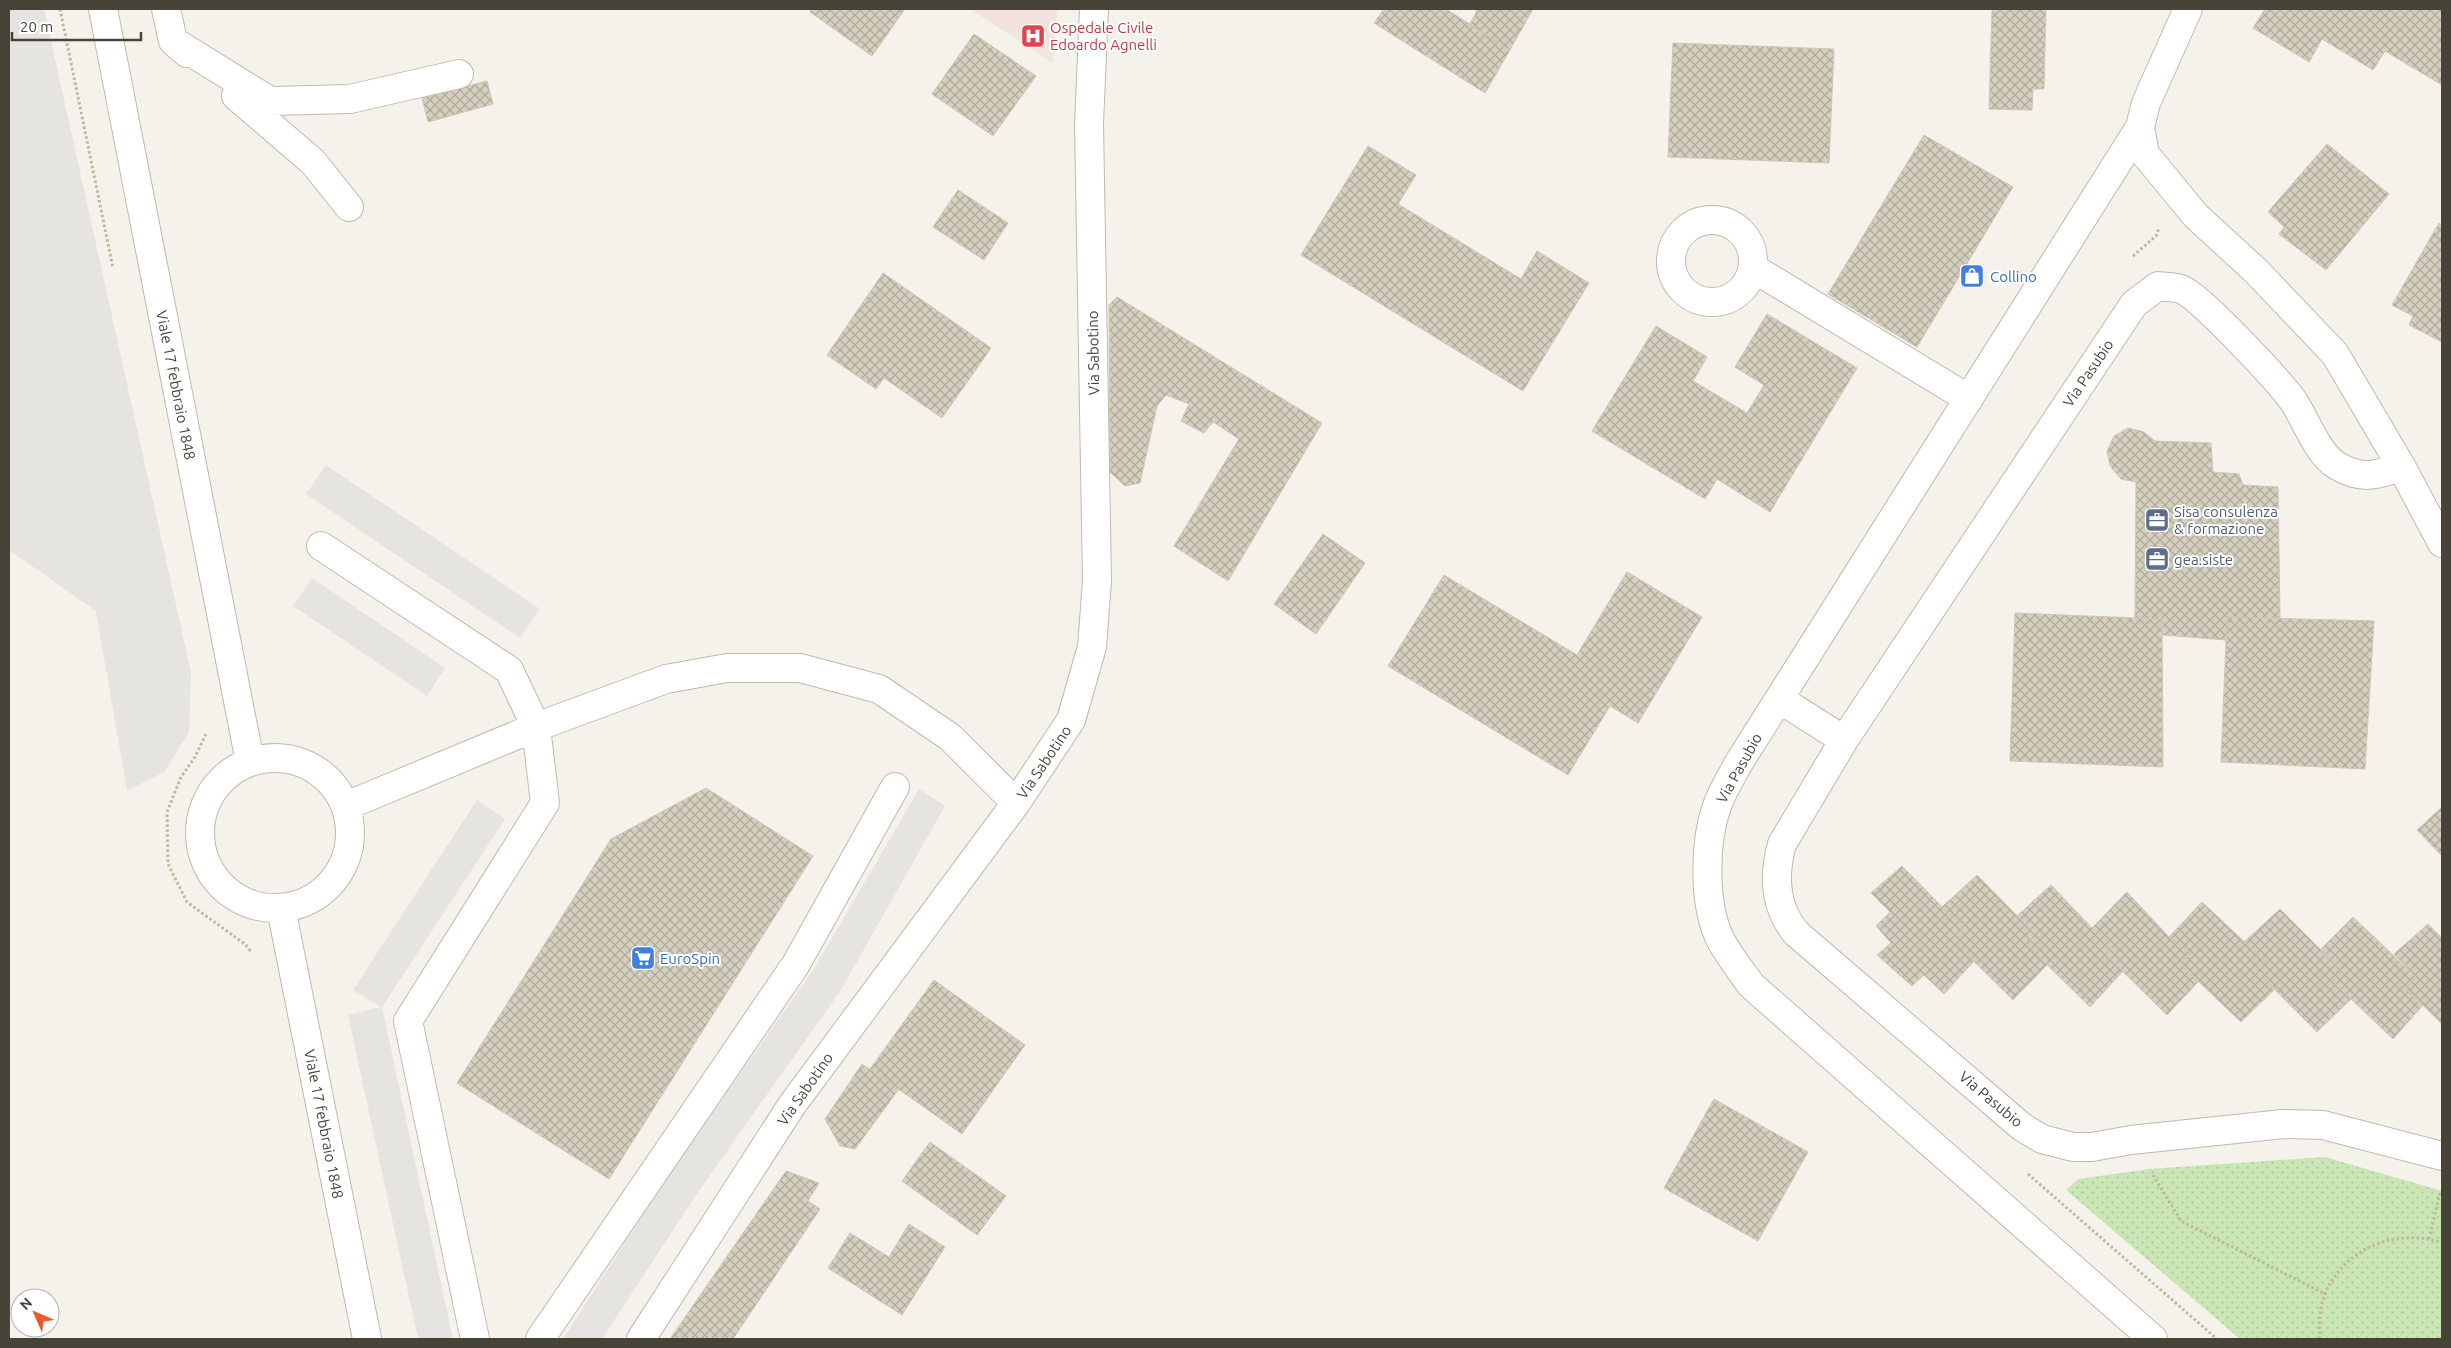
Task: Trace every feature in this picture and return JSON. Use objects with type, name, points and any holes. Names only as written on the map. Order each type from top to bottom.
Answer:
[{"type":"street","name":"Viale 17 febbraio 1848","points":[[103,9],[250,762]]},
{"type":"street","points":[[166,9],[173,41],[313,162],[349,207]]},
{"type":"street","name":"Via Sabotino","points":[[641,1339],[792,1105],[1016,803],[1072,720],[1092,647],[1098,581],[1088,124],[1094,9]]},
{"type":"street","name":"Via Pasubio","points":[[2153,1339],[1751,985],[1720,940],[1713,918],[1708,868],[1708,843],[1717,805],[1738,764],[1781,700],[2140,127],[2146,103],[2188,9]]},
{"type":"street","points":[[173,41],[270,101],[350,99],[458,74]]},
{"type":"street","name":"Via Pasubio","points":[[2140,127],[2145,154],[2196,216],[2256,271],[2335,354],[2401,466],[2442,543]]},
{"type":"street","points":[[1753,268],[1969,399]]},
{"type":"street","name":"Via Pasubio","points":[[2401,466],[2378,475],[2358,475],[2334,465],[2312,436],[2294,402],[2270,372],[2201,304],[2181,289],[2158,286],[2134,304],[1844,740],[1782,844],[1778,858],[1778,902],[1796,933],[2022,1127],[2042,1139],[2073,1147],[2092,1147],[2142,1139],[2283,1124],[2323,1125],[2442,1156]]},
{"type":"street","points":[[321,546],[509,670],[536,727],[545,803],[408,1021],[474,1339]]},
{"type":"street","points":[[346,806],[536,727],[666,679],[727,668],[800,668],[879,689],[950,736],[1016,803]]},
{"type":"street","points":[[1781,700],[1844,740]]},
{"type":"street","points":[[274,758],[296,760],[318,770],[335,786],[346,806],[351,829],[348,852],[338,873],[323,890],[303,902],[281,908],[257,906],[235,896],[217,880],[205,860],[200,836],[203,812],[213,791],[230,773],[250,762],[274,758]]},
{"type":"street","points":[[540,1339],[796,964],[895,787]]},
{"type":"street","name":"Viale 17 febbraio 1848","points":[[281,908],[367,1339]]},
{"type":"path","points":[[60,9],[114,271]]},
{"type":"path","points":[[2130,258],[2156,236],[2174,189]]},
{"type":"path","points":[[208,732],[195,757],[180,777],[167,812],[168,864],[187,902],[246,945],[256,960]]},
{"type":"path","points":[[2142,1139],[2149,1169],[2181,1221],[2325,1294]]},
{"type":"path","points":[[2022,1169],[2218,1339]]},
{"type":"path","points":[[2429,1239],[2442,1185]]},
{"type":"path","points":[[2320,1339],[2319,1319],[2325,1294],[2342,1267],[2367,1247],[2397,1237],[2429,1239],[2442,1243]]},
{"type":"shaded area","points":[[9,9],[44,9],[191,673],[189,733],[164,772],[127,791],[96,611],[9,550]]},
{"type":"shaded area","name":"Ospedale Civile Edoardo Agnelli","points":[[970,9],[1057,9],[1053,63]]},
{"type":"shaded area","points":[[326,465],[540,609],[520,638],[306,494]]},
{"type":"shaded area","points":[[312,578],[445,668],[427,696],[293,606]]},
{"type":"shaded area","points":[[919,789],[945,806],[841,990],[696,1195],[602,1339],[563,1339],[667,1177],[814,969]]},
{"type":"shaded area","points":[[477,800],[505,819],[382,1007],[453,1339],[418,1339],[348,1015],[381,1007],[353,990]]},
{"type":"green space","points":[[2325,1157],[2442,1191],[2442,1339],[2240,1339],[2066,1190],[2078,1179],[2149,1169]]},
{"type":"building","points":[[812,9],[905,9],[872,56],[810,12]]},
{"type":"building","points":[[1384,9],[1446,9],[1510,50],[1485,93],[1374,23]]},
{"type":"building","points":[[1474,9],[1533,9],[1510,50],[1469,25],[1477,11]]},
{"type":"building","points":[[1992,9],[2046,9],[2044,89],[2033,89],[2032,110],[1989,109]]},
{"type":"building","points":[[2265,9],[2442,9],[2442,85],[2385,51],[2373,70],[2322,39],[2309,62],[2253,28]]},
{"type":"building","points":[[974,34],[1036,76],[993,136],[932,94]]},
{"type":"building","points":[[1673,43],[1834,49],[1829,163],[1668,157]]},
{"type":"building","points":[[487,81],[493,104],[428,122],[422,98]]},
{"type":"building","points":[[1924,135],[2013,187],[1917,347],[1828,294]]},
{"type":"building","points":[[2327,144],[2389,194],[2326,270],[2279,234],[2284,227],[2268,212]]},
{"type":"building","points":[[1368,146],[1416,175],[1398,204],[1521,279],[1537,251],[1589,283],[1523,391],[1301,255]]},
{"type":"building","points":[[958,190],[1008,223],[984,260],[933,227]]},
{"type":"building","points":[[2439,223],[2442,225],[2442,342],[2409,325],[2413,316],[2392,305]]},
{"type":"building","points":[[883,273],[991,348],[942,418],[884,378],[876,389],[827,355]]},
{"type":"building","points":[[1117,297],[1322,423],[1228,581],[1174,546],[1239,439],[1213,422],[1204,433],[1181,421],[1189,404],[1166,395],[1157,406],[1140,483],[1125,486],[1110,472],[1109,305]]},
{"type":"building","points":[[1767,314],[1857,368],[1770,512],[1717,479],[1705,499],[1592,431],[1656,326],[1707,357],[1693,381],[1747,413],[1764,385],[1735,367]]},
{"type":"building","points":[[2128,428],[2144,432],[2155,441],[2211,443],[2213,472],[2239,474],[2243,485],[2278,487],[2280,618],[2227,617],[2226,640],[2163,635],[2162,619],[2135,618],[2136,482],[2121,479],[2110,466],[2107,451],[2114,436]]},
{"type":"building","points":[[1323,534],[1365,563],[1316,634],[1274,604]]},
{"type":"building","points":[[1627,572],[1702,617],[1638,723],[1610,706],[1568,775],[1388,666],[1444,575],[1577,655]]},
{"type":"building","points":[[2015,613],[2162,619],[2163,767],[2010,761]]},
{"type":"building","points":[[2227,617],[2374,621],[2365,769],[2221,762]]},
{"type":"building","name":"EuroSpin","points":[[706,788],[813,856],[609,1179],[457,1083],[611,839]]},
{"type":"building","points":[[2442,807],[2442,856],[2417,830]]},
{"type":"building","points":[[1902,866],[1963,928],[1952,940],[1974,961],[1944,994],[1924,975],[1912,986],[1877,955],[1891,943],[1876,926],[1890,912],[1871,893]]},
{"type":"building","points":[[1977,875],[2034,933],[2028,946],[2047,965],[2013,1000],[1952,940],[1963,928],[1942,907]]},
{"type":"building","points":[[2051,885],[2092,928],[2113,946],[2106,955],[2123,971],[2090,1007],[2028,946],[2034,933],[2017,916]]},
{"type":"building","points":[[2127,892],[2169,937],[2191,953],[2179,963],[2198,982],[2167,1015],[2106,955],[2113,946],[2092,928]]},
{"type":"building","points":[[2202,902],[2265,961],[2256,971],[2275,989],[2241,1022],[2179,963],[2191,953],[2169,937]]},
{"type":"building","points":[[2280,909],[2343,972],[2332,981],[2351,999],[2317,1032],[2256,971],[2265,961],[2244,942]]},
{"type":"building","points":[[2353,917],[2416,977],[2405,988],[2423,1005],[2393,1039],[2332,981],[2343,972],[2320,950]]},
{"type":"building","points":[[2428,924],[2442,938],[2442,1024],[2405,988],[2416,977],[2394,954]]},
{"type":"building","points":[[934,980],[1025,1045],[962,1134],[870,1069]]},
{"type":"building","points":[[862,1064],[899,1089],[855,1149],[840,1146],[825,1119]]},
{"type":"building","points":[[1714,1099],[1808,1152],[1758,1241],[1664,1188]]},
{"type":"building","points":[[930,1142],[1006,1196],[977,1235],[902,1181]]},
{"type":"building","points":[[786,1171],[819,1183],[808,1201],[820,1209],[733,1339],[670,1339]]},
{"type":"building","points":[[909,1224],[945,1247],[902,1315],[828,1268],[850,1233],[889,1257]]},
{"type":"place","name":"Ospedale Civile Edoardo Agnelli","points":[[1033,36]]},
{"type":"place","name":"Collino","points":[[1972,276]]},
{"type":"place","name":"Sisa consulenza & formazione","points":[[2157,520]]},
{"type":"place","name":"gea.siste","points":[[2157,559]]},
{"type":"place","name":"EuroSpin","points":[[643,958]]}]
